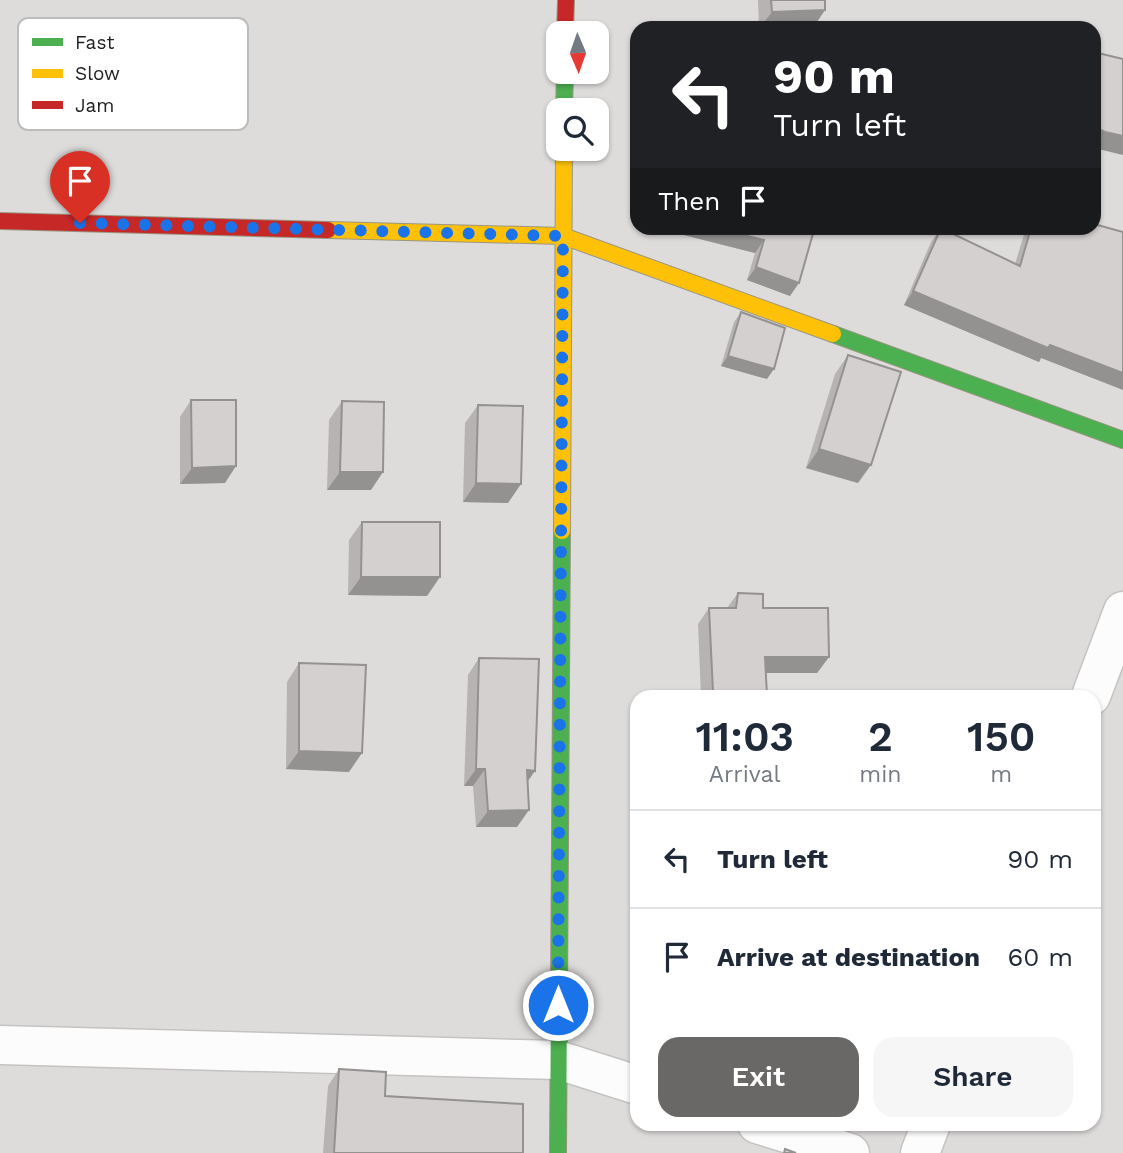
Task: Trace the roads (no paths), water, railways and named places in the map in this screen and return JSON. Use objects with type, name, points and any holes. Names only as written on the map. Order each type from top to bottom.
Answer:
[{"type":"street","points":[[565,21],[566,0]]},
{"type":"street","points":[[558,1153],[564,161]]},
{"type":"street","points":[[0,220],[563,236],[1123,440]]},
{"type":"street","points":[[1093,690],[1123,611]]},
{"type":"street","points":[[0,1045],[558,1060],[630,1083]]},
{"type":"street","points":[[779,1131],[850,1153]]},
{"type":"street","points":[[920,1153],[928,1131]]}]
